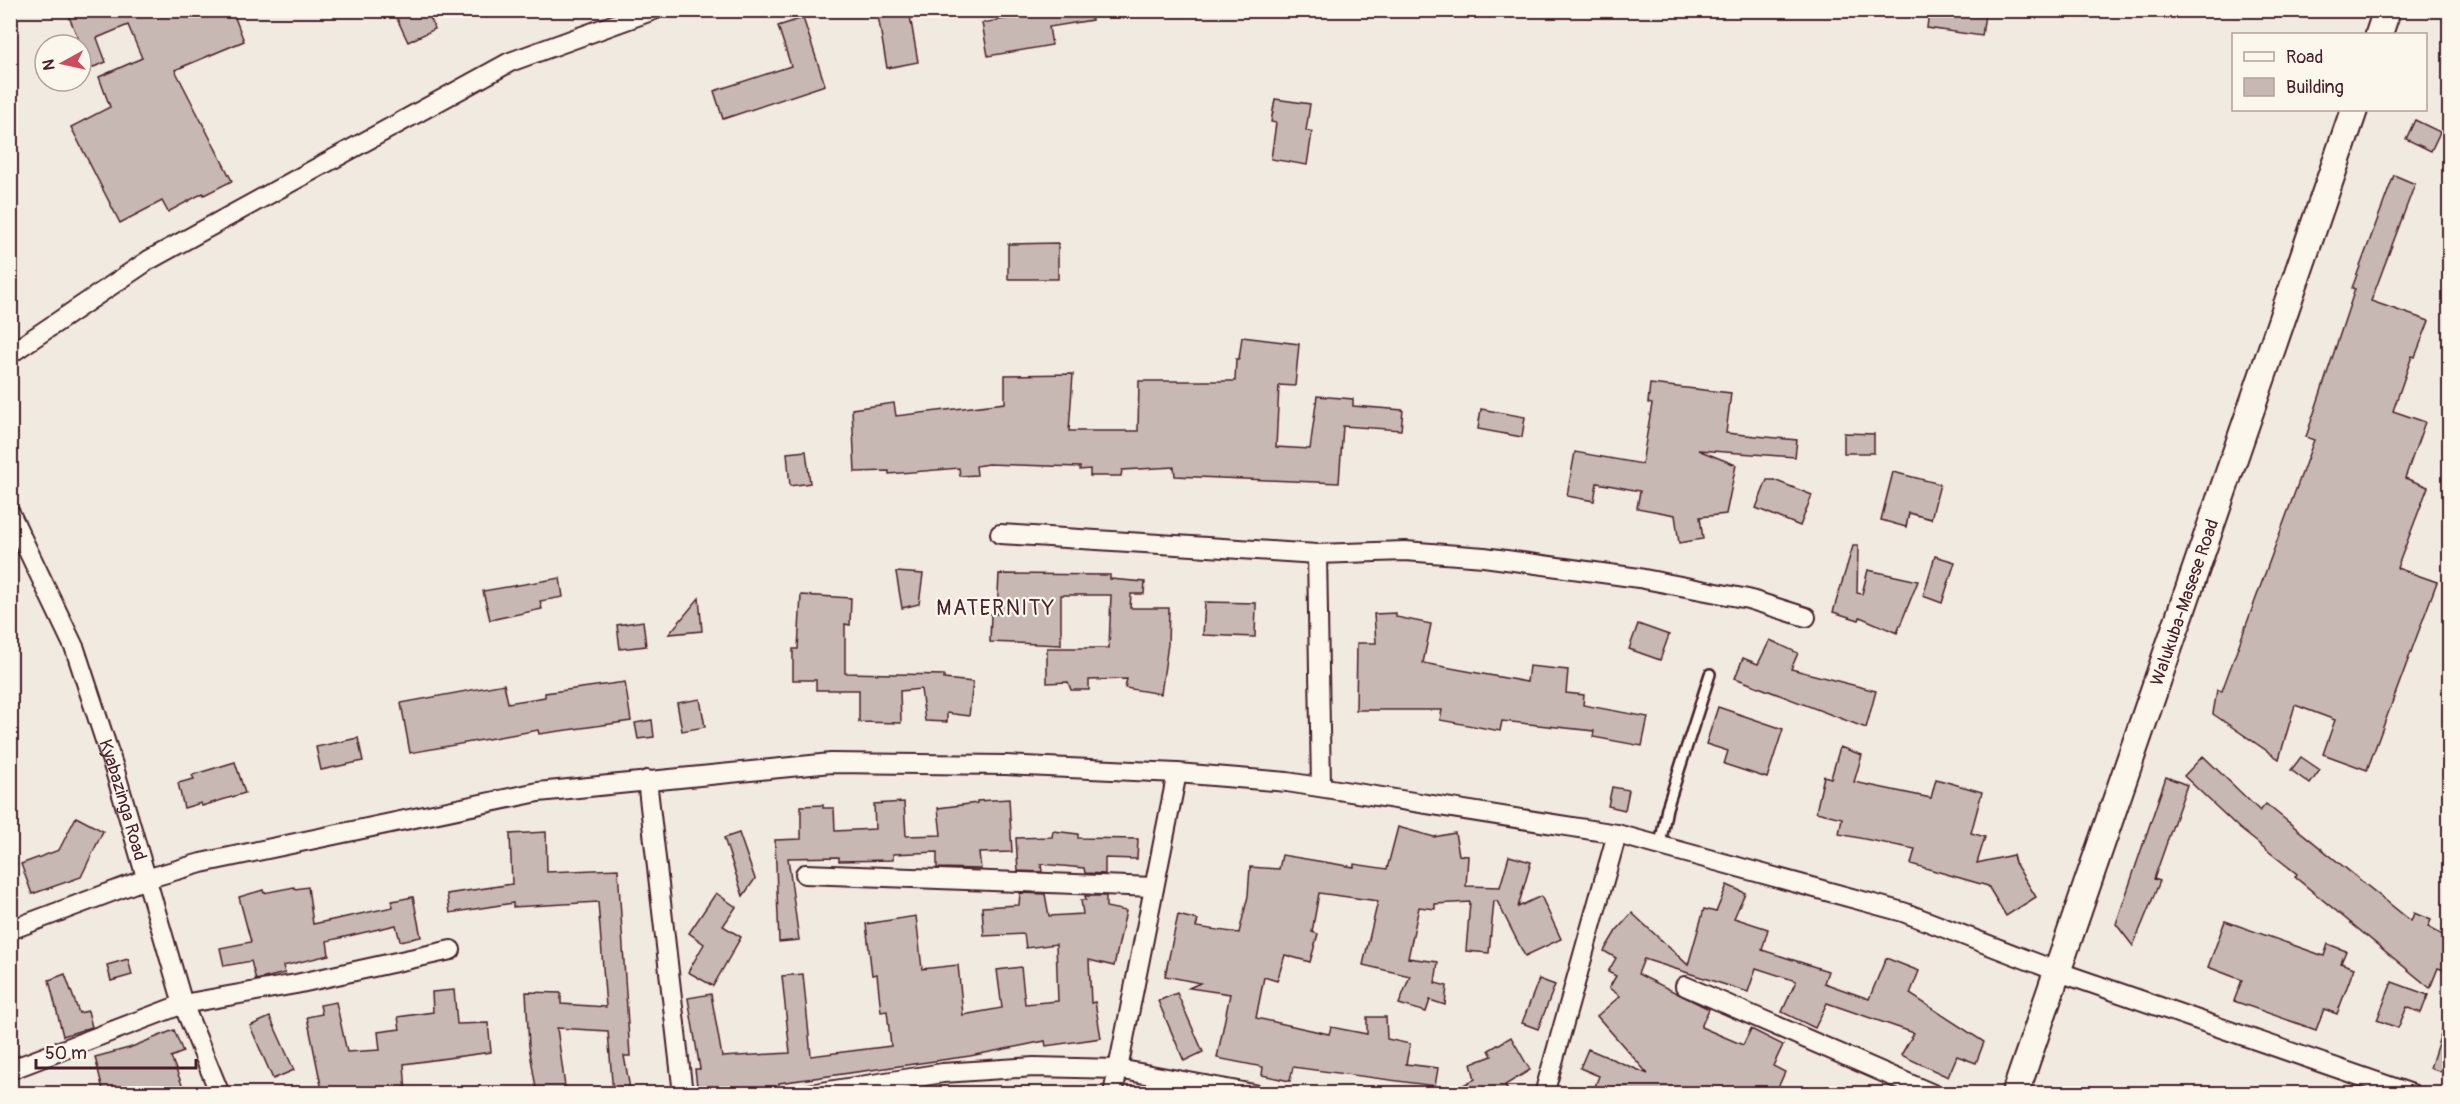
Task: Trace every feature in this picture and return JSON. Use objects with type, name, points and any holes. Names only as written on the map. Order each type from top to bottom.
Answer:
[{"type":"street","points":[[10,354],[149,260],[510,62],[654,10]]},
{"type":"street","points":[[2379,33],[2387,10]]},
{"type":"street","name":"Walukuba-Masese Road","points":[[2015,1094],[2059,972],[2354,111]]},
{"type":"street","name":"Kyabazinga Road","points":[[10,513],[75,649],[183,1004],[220,1094]]},
{"type":"street","points":[[1000,534],[1317,554],[1405,551],[1484,557],[1661,582],[1748,599],[1806,618]]},
{"type":"street","points":[[1317,554],[1321,786]]},
{"type":"street","points":[[10,930],[146,879],[201,863],[527,795],[647,780],[831,763],[1006,765],[1177,773],[1321,786],[1617,834],[1660,845],[1903,912],[2059,972],[2412,1094]]},
{"type":"street","points":[[1113,1094],[1177,773]]},
{"type":"street","points":[[647,780],[683,1094]]},
{"type":"street","points":[[1544,1094],[1617,834]]},
{"type":"street","points":[[805,874],[1154,887]]},
{"type":"street","points":[[10,1070],[183,1004],[296,984],[451,950]]},
{"type":"street","points":[[1685,987],[1933,1094]]},
{"type":"street","points":[[809,1094],[943,1073],[1034,1067],[1118,1069],[1254,1094]]},
{"type":"lane","points":[[1660,845],[1667,808],[1710,674]]},
{"type":"building","points":[[66,10],[232,10],[244,41],[175,70],[232,181],[204,195],[203,193],[168,212],[162,201],[120,223],[71,127],[110,107],[99,77],[142,58],[128,25],[97,38],[106,62],[93,67],[93,33],[76,33]]},
{"type":"building","points":[[393,10],[427,10],[435,29],[408,42]]},
{"type":"building","points":[[877,10],[909,10],[918,62],[887,68]]},
{"type":"building","points":[[1022,10],[1091,10],[1092,20],[1049,27],[1052,45],[988,56],[982,23],[1023,16]]},
{"type":"building","points":[[1929,10],[1985,14],[1982,36],[1927,28]]},
{"type":"building","points":[[803,18],[825,85],[723,119],[714,91],[791,66],[778,26]]},
{"type":"building","points":[[1275,99],[1310,104],[1306,131],[1312,132],[1307,165],[1271,159],[1276,123],[1271,122]]},
{"type":"building","points":[[2415,120],[2440,132],[2431,151],[2406,139]]},
{"type":"building","points":[[2394,175],[2415,184],[2371,301],[2429,321],[2415,357],[2412,356],[2393,411],[2425,422],[2405,478],[2428,487],[2397,568],[2437,582],[2367,770],[2323,754],[2335,720],[2295,705],[2279,759],[2213,714],[2217,690],[2222,691],[2314,440],[2306,437],[2355,289],[2352,288]]},
{"type":"building","points":[[1058,243],[1058,279],[1008,279],[1008,244]]},
{"type":"building","points":[[1242,337],[1299,344],[1295,386],[1279,385],[1276,447],[1310,449],[1317,396],[1353,399],[1353,406],[1403,410],[1401,430],[1343,426],[1339,483],[1175,476],[1174,467],[1122,470],[1121,476],[1090,476],[1090,469],[1080,470],[1080,467],[988,464],[976,466],[977,475],[960,476],[959,468],[889,474],[889,471],[855,472],[852,409],[894,403],[896,416],[1005,403],[1005,375],[1073,374],[1069,431],[1138,431],[1139,381],[1235,381],[1236,359],[1239,359]]},
{"type":"building","points":[[1650,384],[1731,393],[1726,433],[1797,440],[1795,457],[1698,450],[1736,465],[1726,514],[1700,517],[1703,539],[1679,543],[1675,515],[1637,508],[1640,491],[1597,483],[1594,501],[1567,496],[1575,452],[1642,464],[1652,404],[1648,403]]},
{"type":"building","points":[[1481,409],[1525,417],[1522,437],[1478,429]]},
{"type":"building","points":[[1844,433],[1874,434],[1874,453],[1844,453]]},
{"type":"building","points":[[806,451],[810,483],[790,486],[787,453]]},
{"type":"building","points":[[1893,472],[1940,484],[1931,519],[1909,513],[1906,527],[1881,520]]},
{"type":"building","points":[[1767,480],[1774,480],[1812,495],[1800,526],[1756,508]]},
{"type":"building","points":[[1853,546],[1858,546],[1857,593],[1862,594],[1868,570],[1918,581],[1897,633],[1860,617],[1859,620],[1833,612]]},
{"type":"building","points":[[1935,556],[1955,562],[1942,603],[1923,596]]},
{"type":"building","points":[[896,572],[923,574],[919,604],[902,608]]},
{"type":"building","points":[[999,574],[1110,575],[1110,579],[1145,582],[1144,594],[1131,594],[1130,608],[1169,608],[1168,644],[1161,694],[1125,688],[1127,679],[1089,680],[1089,690],[1071,690],[1068,682],[1047,683],[1047,648],[1109,648],[1111,595],[1061,595],[1061,645],[990,642],[991,614],[997,614]]},
{"type":"building","points":[[560,578],[563,597],[540,601],[542,609],[490,620],[483,591]]},
{"type":"building","points":[[801,595],[851,598],[850,625],[845,624],[845,673],[944,675],[944,679],[973,682],[969,716],[947,713],[947,722],[925,721],[921,689],[900,691],[901,723],[859,722],[859,690],[816,690],[816,680],[793,680],[793,649],[798,649]]},
{"type":"building","points":[[699,598],[702,631],[669,634]]},
{"type":"building","points":[[1205,602],[1256,603],[1255,637],[1203,635]]},
{"type":"building","points":[[1396,613],[1396,617],[1431,624],[1423,663],[1527,682],[1529,666],[1568,670],[1566,693],[1584,695],[1583,705],[1648,717],[1642,746],[1593,737],[1594,731],[1502,721],[1500,731],[1440,720],[1442,710],[1356,710],[1357,643],[1376,643],[1374,614]]},
{"type":"building","points":[[643,621],[646,646],[620,649],[617,625]]},
{"type":"building","points":[[1638,624],[1669,635],[1660,660],[1629,649]]},
{"type":"building","points":[[1770,640],[1798,653],[1791,669],[1876,691],[1866,728],[1735,678],[1743,658],[1758,664]]},
{"type":"building","points":[[625,682],[631,721],[539,734],[538,730],[410,753],[401,703],[504,684],[508,703],[545,697],[545,693]]},
{"type":"building","points":[[700,699],[705,727],[682,731],[677,703]]},
{"type":"building","points":[[1718,707],[1783,729],[1767,778],[1724,764],[1728,751],[1706,744]]},
{"type":"building","points":[[652,720],[654,737],[638,739],[635,723]]},
{"type":"building","points":[[358,738],[363,761],[321,770],[316,747]]},
{"type":"building","points":[[1840,747],[1862,755],[1854,782],[1931,798],[1936,779],[1982,792],[1971,833],[1985,837],[1977,863],[2013,855],[2015,863],[2036,897],[2006,916],[1988,886],[1911,864],[1915,849],[1839,834],[1842,818],[1816,812],[1824,776],[1831,778]]},
{"type":"building","points":[[2203,756],[2260,811],[2266,804],[2411,921],[2414,913],[2431,920],[2428,927],[2450,939],[2450,972],[2438,968],[2430,988],[2295,877],[2297,874],[2239,828],[2184,776]]},
{"type":"building","points":[[2301,757],[2320,770],[2310,784],[2291,770]]},
{"type":"building","points":[[235,762],[245,793],[202,806],[201,803],[184,808],[178,783],[194,779],[192,775]]},
{"type":"building","points":[[2166,777],[2187,785],[2154,879],[2160,881],[2133,946],[2116,924]]},
{"type":"building","points":[[1612,787],[1629,790],[1625,810],[1608,806]]},
{"type":"building","points":[[1009,799],[1012,852],[979,853],[981,869],[937,868],[937,852],[893,854],[893,860],[839,861],[839,857],[788,858],[799,940],[779,942],[775,840],[801,839],[801,806],[823,805],[823,808],[834,808],[835,831],[875,829],[874,804],[904,802],[906,836],[941,835],[938,808],[977,803],[977,801]]},
{"type":"building","points":[[76,817],[103,831],[81,877],[32,894],[21,864],[59,850]]},
{"type":"building","points":[[1398,827],[1434,837],[1455,833],[1459,855],[1468,856],[1466,886],[1500,887],[1509,856],[1531,862],[1518,907],[1541,896],[1561,939],[1525,956],[1497,901],[1494,901],[1489,953],[1466,951],[1470,902],[1435,904],[1435,909],[1419,907],[1408,958],[1438,962],[1435,983],[1447,986],[1445,1005],[1430,1000],[1426,1012],[1399,1004],[1410,976],[1363,965],[1378,901],[1319,893],[1312,932],[1318,934],[1310,962],[1285,955],[1277,981],[1264,977],[1256,1018],[1329,1034],[1331,1027],[1367,1034],[1367,1017],[1386,1017],[1387,1039],[1410,1044],[1406,1064],[1438,1068],[1435,1086],[1293,1067],[1290,1081],[1262,1075],[1263,1067],[1217,1058],[1230,994],[1189,988],[1200,983],[1165,976],[1178,915],[1198,920],[1196,927],[1239,933],[1248,896],[1250,867],[1279,869],[1282,855],[1354,867],[1354,864],[1387,869]]},
{"type":"building","points":[[1053,831],[1078,834],[1078,838],[1138,839],[1137,859],[1105,858],[1105,874],[1085,873],[1084,868],[1041,864],[1042,872],[1018,871],[1016,838],[1052,837]]},
{"type":"building","points":[[546,832],[547,872],[618,869],[630,1056],[624,1056],[631,1094],[613,1094],[608,1031],[557,1028],[566,1094],[537,1094],[529,1046],[526,992],[561,993],[561,1004],[606,1007],[598,902],[513,907],[513,903],[450,913],[447,894],[512,884],[510,834]]},
{"type":"building","points":[[739,833],[755,879],[743,896],[724,838]]},
{"type":"building","points":[[1727,885],[1745,893],[1734,918],[1768,929],[1762,950],[1828,971],[1824,983],[1869,999],[1886,958],[1919,971],[1910,994],[1984,1042],[1976,1063],[1957,1056],[1948,1077],[1901,1055],[1914,1033],[1827,1003],[1815,1028],[1782,1012],[1796,981],[1756,968],[1748,992],[1644,959],[1638,974],[1709,1009],[1701,1027],[1743,1045],[1751,1029],[1783,1045],[1773,1066],[1785,1072],[1775,1094],[1592,1094],[1599,1076],[1580,1068],[1588,1049],[1648,1074],[1597,1016],[1620,996],[1609,988],[1616,976],[1608,972],[1616,958],[1604,951],[1616,931],[1632,913],[1688,965],[1704,909],[1716,912]]},
{"type":"building","points":[[294,887],[295,889],[308,887],[313,924],[393,907],[392,901],[413,897],[421,937],[400,941],[396,925],[327,941],[329,955],[283,966],[285,973],[256,980],[251,961],[224,966],[220,948],[251,942],[239,897],[263,890],[264,893]]},
{"type":"building","points":[[716,893],[736,907],[723,926],[741,937],[713,986],[688,972],[704,944],[689,933]]},
{"type":"building","points":[[1020,893],[1045,894],[1049,916],[1083,914],[1081,900],[1086,900],[1085,896],[1106,896],[1106,907],[1126,911],[1114,966],[1089,960],[1091,1003],[1095,1002],[1101,1038],[1046,1046],[1045,1041],[970,1056],[779,1083],[779,1089],[698,1094],[695,1069],[700,1069],[688,998],[711,994],[722,1057],[790,1053],[782,976],[803,974],[811,1056],[891,1046],[887,1011],[881,1012],[877,974],[872,975],[866,924],[916,916],[922,969],[958,965],[963,1015],[1002,1008],[997,970],[1021,967],[1025,1004],[1058,1001],[1056,944],[1026,948],[1024,934],[984,936],[982,907],[1019,905]]},
{"type":"building","points":[[2225,921],[2324,956],[2328,944],[2346,951],[2341,963],[2354,968],[2337,1014],[2324,1009],[2316,1030],[2234,1001],[2242,980],[2208,967]]},
{"type":"building","points":[[128,959],[132,975],[111,981],[107,965]]},
{"type":"building","points":[[65,974],[79,1013],[88,1011],[92,1027],[63,1036],[49,980]]},
{"type":"building","points":[[1539,979],[1555,985],[1538,1029],[1522,1023]]},
{"type":"building","points":[[2392,982],[2428,995],[2421,1013],[2407,1007],[2398,1028],[2377,1020]]},
{"type":"building","points":[[454,990],[457,1024],[488,1023],[491,1052],[404,1064],[406,1094],[328,1094],[327,1089],[322,1090],[307,1017],[322,1014],[320,1005],[336,1002],[347,1052],[380,1050],[378,1032],[400,1029],[398,1017],[433,1012],[432,992]]},
{"type":"building","points":[[1177,993],[1203,1052],[1184,1061],[1158,1001]]},
{"type":"building","points":[[270,1017],[294,1070],[273,1079],[250,1026]]},
{"type":"building","points":[[2446,1018],[2450,1018],[2450,1075],[2430,1068]]},
{"type":"building","points":[[174,1030],[183,1052],[171,1057],[183,1087],[167,1094],[104,1094],[95,1057],[129,1048]]},
{"type":"building","points":[[1511,1037],[1530,1070],[1505,1085],[1510,1094],[1446,1094],[1475,1079],[1471,1064],[1492,1056],[1489,1050]]},
{"type":"district","name":"MATERNITY","points":[[996,608]]}]
